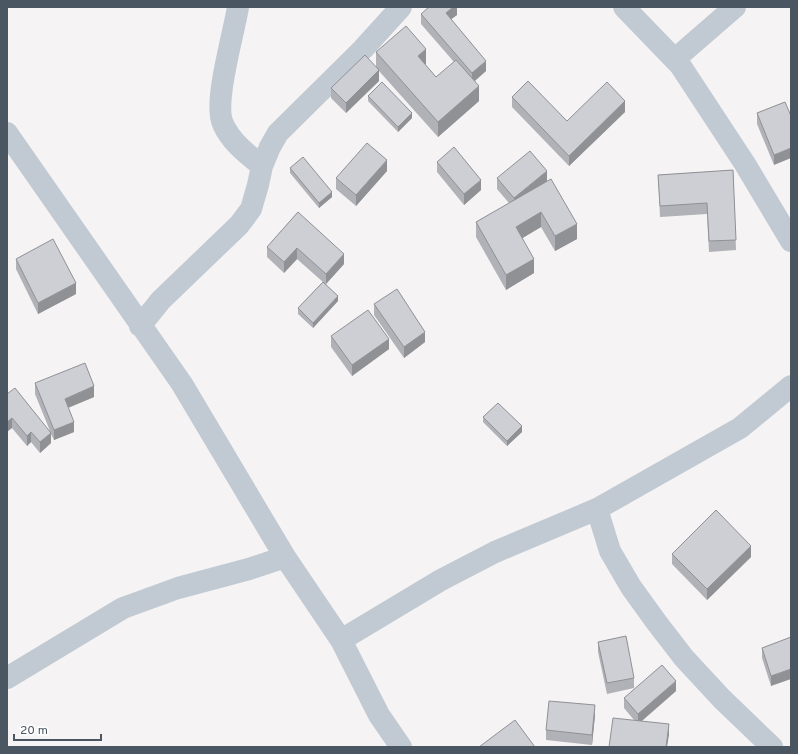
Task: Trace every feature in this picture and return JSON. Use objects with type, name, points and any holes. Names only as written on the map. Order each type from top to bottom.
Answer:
[{"type":"street","points":[[238,7],[222,88],[220,107],[222,123],[234,142],[262,166]]},
{"type":"street","points":[[675,59],[735,7]]},
{"type":"street","points":[[140,326],[161,300],[239,225],[251,209],[262,166],[278,133],[363,49],[394,9]]},
{"type":"street","points":[[629,9],[680,65],[745,164],[791,241]]},
{"type":"street","points":[[7,133],[140,326],[182,384],[285,557],[341,640],[379,715],[402,747]]},
{"type":"street","points":[[341,640],[441,580],[495,552],[597,509],[740,428],[791,386]]},
{"type":"street","points":[[597,509],[610,551],[631,587],[656,623],[684,658],[722,699],[772,747]]},
{"type":"street","points":[[7,678],[123,608],[178,588],[248,569],[285,557]]},
{"type":"building","points":[[429,7],[453,7],[446,13],[486,61],[472,73],[421,14]]},
{"type":"building","points":[[406,26],[426,49],[418,56],[436,77],[456,60],[479,86],[438,122],[376,52]]},
{"type":"building","points":[[365,55],[379,70],[346,103],[331,88]]},
{"type":"building","points":[[528,81],[567,121],[607,82],[625,101],[569,156],[512,97]]},
{"type":"building","points":[[382,82],[412,113],[398,127],[368,96]]},
{"type":"building","points":[[785,102],[791,116],[791,148],[774,155],[757,113]]},
{"type":"building","points":[[367,143],[387,160],[356,195],[336,178]]},
{"type":"building","points":[[454,147],[481,180],[464,194],[437,162]]},
{"type":"building","points":[[530,151],[547,171],[514,198],[497,178]]},
{"type":"building","points":[[303,157],[332,192],[319,203],[290,168]]},
{"type":"building","points":[[733,170],[736,240],[709,241],[707,203],[660,206],[658,175]]},
{"type":"building","points":[[551,179],[577,224],[555,236],[541,212],[516,227],[534,259],[506,275],[476,222]]},
{"type":"building","points":[[298,212],[344,254],[326,274],[297,248],[284,262],[267,247]]},
{"type":"building","points":[[53,239],[76,283],[38,303],[16,259]]},
{"type":"building","points":[[323,282],[338,296],[313,323],[298,308]]},
{"type":"building","points":[[397,289],[425,332],[404,347],[374,304]]},
{"type":"building","points":[[368,310],[389,339],[352,365],[331,336]]},
{"type":"building","points":[[85,363],[94,386],[65,399],[74,422],[54,430],[35,383]]},
{"type":"building","points":[[15,388],[51,433],[40,442],[31,432],[27,436],[12,418],[7,422],[7,394]]},
{"type":"building","points":[[498,403],[522,426],[507,441],[483,417]]},
{"type":"building","points":[[716,510],[751,546],[707,589],[672,554]]},
{"type":"building","points":[[626,636],[634,678],[607,683],[598,642]]},
{"type":"building","points":[[791,637],[791,669],[771,676],[762,648]]},
{"type":"building","points":[[662,665],[676,681],[638,714],[624,698]]},
{"type":"building","points":[[549,701],[595,705],[592,735],[546,730]]},
{"type":"building","points":[[613,718],[669,724],[666,747],[609,747]]},
{"type":"building","points":[[515,720],[535,747],[479,747]]}]
